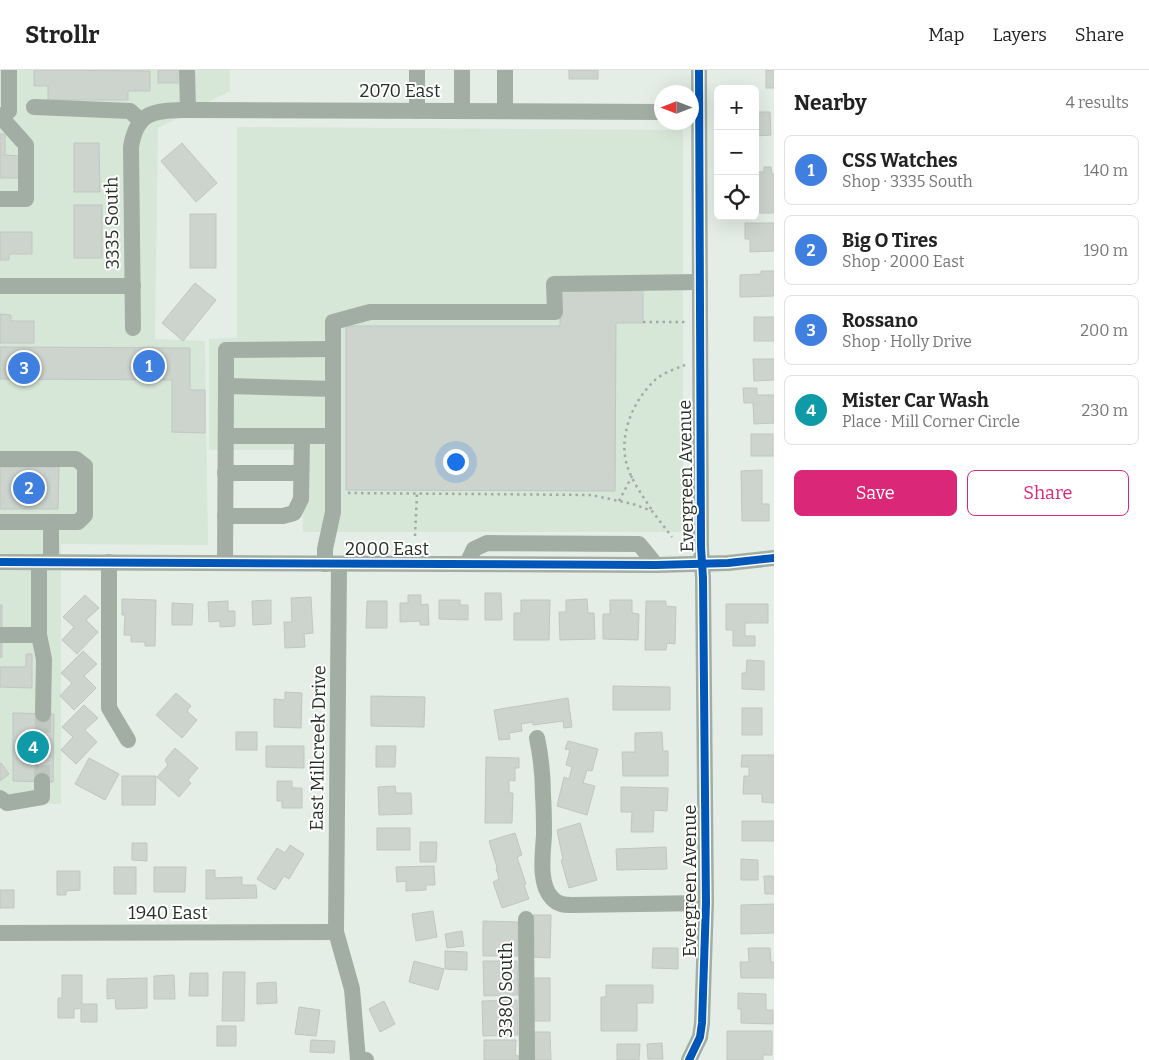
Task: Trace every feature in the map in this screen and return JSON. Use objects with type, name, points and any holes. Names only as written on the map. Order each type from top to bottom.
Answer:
[{"type":"street","points":[[0,200],[26,199],[26,145],[1,118],[9,111],[9,70]]},
{"type":"street","points":[[187,70],[188,110]]},
{"type":"street","points":[[417,70],[417,111]]},
{"type":"street","points":[[462,70],[462,111]]},
{"type":"street","points":[[505,70],[505,111]]},
{"type":"street","name":"Evergreen Avenue","points":[[698,85],[699,70]]},
{"type":"street","points":[[34,107],[130,111],[141,120]]},
{"type":"street","name":"2070 East","points":[[141,120],[150,114],[165,110],[654,112]]},
{"type":"street","name":"3335 South","points":[[133,328],[130,148],[133,134],[141,120]]},
{"type":"street","name":"Evergreen Avenue","points":[[689,1060],[700,1038],[702,1023],[706,903],[700,282],[696,130]]},
{"type":"street","name":"East Millcreek Drive","points":[[366,1060],[358,1060],[352,989],[336,932],[332,564],[325,548],[333,512],[333,322],[370,312],[555,312],[554,284],[700,282]]},
{"type":"street","points":[[0,286],[132,286]]},
{"type":"street","points":[[225,563],[226,350],[333,349]]},
{"type":"street","points":[[226,386],[333,389]]},
{"type":"street","points":[[226,436],[333,436]]},
{"type":"street","points":[[225,516],[283,516],[294,514],[301,499],[302,436]]},
{"type":"street","points":[[0,459],[76,459],[85,466],[85,515],[78,522],[0,522]]},
{"type":"street","points":[[225,474],[301,473]]},
{"type":"street","points":[[43,714],[44,659],[39,635],[45,562],[51,522]]},
{"type":"street","name":"2000 East","points":[[0,562],[656,565],[728,563],[774,558]]},
{"type":"street","points":[[109,562],[109,708],[128,740]]},
{"type":"street","points":[[2,634],[39,635]]},
{"type":"street","points":[[537,738],[541,761],[543,795],[544,835],[541,863],[551,898],[562,905],[573,906],[706,903]]},
{"type":"street","points":[[0,798],[7,803],[42,797],[42,781]]},
{"type":"street","name":"3380 South","points":[[526,919],[527,1060]]},
{"type":"street","name":"1940 East","points":[[0,933],[336,932]]},
{"type":"path","points":[[643,322],[685,322]]},
{"type":"path","points":[[672,537],[652,511],[627,466],[624,438],[641,396],[655,379],[685,365]]},
{"type":"path","points":[[619,501],[632,476]]},
{"type":"path","points":[[344,492],[591,495],[652,511]]},
{"type":"path","points":[[415,536],[417,493]]},
{"type":"shaded area","points":[[0,70],[230,70],[230,91],[158,128],[155,339],[205,341],[208,545],[61,544],[61,804],[0,803]]},
{"type":"shaded area","points":[[237,127],[683,130],[683,532],[303,532],[303,450],[209,450],[209,339],[237,338]]},
{"type":"building","points":[[34,70],[150,71],[150,91],[128,91],[128,100],[48,100],[48,86],[34,86]]},
{"type":"building","points":[[158,70],[178,70],[178,83],[158,83]]},
{"type":"building","points":[[569,70],[598,70],[598,79],[569,79]]},
{"type":"building","points":[[766,70],[774,70],[774,88],[766,88]]},
{"type":"building","points":[[759,112],[770,112],[771,135],[759,136]]},
{"type":"building","points":[[0,134],[5,134],[5,155],[19,156],[19,178],[0,178]]},
{"type":"building","points":[[74,143],[99,143],[100,192],[74,192]]},
{"type":"building","points":[[182,143],[217,183],[196,202],[161,161]]},
{"type":"building","points":[[764,167],[771,167],[772,174],[774,174],[774,213],[759,213],[759,172],[764,172]]},
{"type":"building","points":[[74,205],[102,205],[102,258],[74,258]]},
{"type":"building","points":[[190,214],[216,214],[216,268],[190,268]]},
{"type":"building","points":[[745,223],[774,223],[774,251],[750,252],[750,239],[745,239]]},
{"type":"building","points":[[0,232],[32,232],[32,254],[9,254],[9,260],[0,260]]},
{"type":"building","points":[[761,271],[774,271],[774,296],[740,297],[740,275],[761,274]]},
{"type":"building","points":[[195,283],[216,300],[183,341],[162,323]]},
{"type":"building","points":[[560,291],[643,291],[643,323],[616,323],[615,491],[346,490],[346,326],[560,326]]},
{"type":"building","points":[[0,314],[11,315],[11,321],[34,321],[34,343],[0,343]]},
{"type":"building","points":[[754,317],[774,317],[774,341],[754,341]]},
{"type":"building","points":[[0,347],[190,348],[190,390],[205,390],[205,433],[172,432],[172,380],[0,379]]},
{"type":"building","points":[[753,359],[774,359],[774,380],[754,381]]},
{"type":"building","points":[[743,388],[757,388],[757,395],[774,395],[774,423],[754,424],[753,403],[744,403]]},
{"type":"building","points":[[751,434],[773,434],[773,456],[751,456]]},
{"type":"building","points":[[0,467],[59,467],[58,509],[0,509]]},
{"type":"building","points":[[762,470],[762,504],[769,504],[769,521],[742,521],[741,471]]},
{"type":"building","points":[[485,593],[501,593],[502,620],[485,620]]},
{"type":"building","points":[[85,595],[99,608],[86,620],[98,632],[77,654],[62,640],[74,627],[63,617]]},
{"type":"building","points":[[408,595],[421,595],[421,605],[428,604],[429,625],[420,625],[420,621],[400,622],[400,603],[408,603]]},
{"type":"building","points":[[311,597],[313,633],[304,634],[305,647],[285,648],[284,622],[292,622],[291,598]]},
{"type":"building","points":[[122,599],[156,600],[155,646],[145,646],[145,642],[131,642],[131,635],[124,635],[125,615],[122,615]]},
{"type":"building","points":[[587,599],[588,613],[594,613],[595,639],[560,640],[559,612],[566,612],[566,600]]},
{"type":"building","points":[[271,600],[271,624],[253,625],[252,601]]},
{"type":"building","points":[[439,600],[460,600],[460,605],[468,605],[468,620],[439,619]]},
{"type":"building","points":[[521,600],[550,600],[549,640],[514,640],[514,613],[521,613]]},
{"type":"building","points":[[610,600],[632,600],[632,613],[639,614],[638,640],[603,639],[603,614],[610,614]]},
{"type":"building","points":[[228,601],[228,611],[235,611],[235,626],[220,627],[220,621],[209,622],[208,602]]},
{"type":"building","points":[[367,601],[387,601],[387,628],[366,628]]},
{"type":"building","points":[[646,601],[666,601],[666,606],[676,607],[675,644],[667,643],[666,650],[645,650]]},
{"type":"building","points":[[172,603],[193,604],[192,625],[172,625]]},
{"type":"building","points":[[726,604],[768,604],[768,623],[745,623],[745,636],[755,636],[755,646],[733,646],[733,630],[726,630]]},
{"type":"building","points":[[0,605],[2,605],[2,657],[0,657]]},
{"type":"building","points":[[83,651],[97,664],[84,676],[96,688],[74,710],[60,696],[72,683],[61,673]]},
{"type":"building","points":[[26,654],[32,654],[32,688],[0,687],[0,667],[26,667]]},
{"type":"building","points":[[747,660],[764,661],[764,690],[742,689],[742,673],[746,673]]},
{"type":"building","points":[[613,686],[670,687],[670,710],[613,710]]},
{"type":"building","points":[[285,692],[302,693],[301,728],[274,727],[274,699],[285,700]]},
{"type":"building","points":[[176,693],[191,706],[187,711],[197,720],[182,738],[156,715]]},
{"type":"building","points":[[371,696],[425,697],[424,727],[371,726]]},
{"type":"building","points":[[568,698],[572,727],[564,728],[563,721],[533,725],[533,722],[521,724],[522,731],[509,733],[510,739],[499,740],[494,710]]},
{"type":"building","points":[[84,705],[98,718],[85,730],[97,742],[76,764],[61,750],[73,737],[62,727]]},
{"type":"building","points":[[742,708],[762,708],[762,735],[742,735]]},
{"type":"building","points":[[13,713],[54,714],[53,782],[13,781]]},
{"type":"building","points":[[236,732],[257,732],[257,750],[236,750]]},
{"type":"building","points":[[662,732],[663,751],[668,751],[668,776],[623,776],[622,752],[635,752],[635,733]]},
{"type":"building","points":[[568,741],[598,749],[592,771],[587,770],[583,783],[595,786],[587,815],[557,806],[564,777],[569,779],[572,767],[566,765],[570,750],[565,749]]},
{"type":"building","points":[[266,746],[304,746],[304,768],[266,767]]},
{"type":"building","points":[[376,746],[396,746],[395,767],[376,767]]},
{"type":"building","points":[[175,748],[198,768],[188,780],[191,783],[179,797],[157,777],[168,765],[165,760]]},
{"type":"building","points":[[742,755],[774,755],[774,803],[762,802],[762,794],[743,794],[744,776],[749,776],[749,767],[741,767]]},
{"type":"building","points":[[486,757],[519,758],[519,768],[515,768],[515,781],[509,780],[509,793],[513,793],[512,823],[485,823]]},
{"type":"building","points":[[89,758],[119,774],[105,800],[75,784]]},
{"type":"building","points":[[0,764],[9,774],[0,781]]},
{"type":"building","points":[[122,776],[156,776],[155,805],[122,805]]},
{"type":"building","points":[[277,781],[292,781],[292,788],[302,788],[302,808],[282,808],[282,801],[277,801]]},
{"type":"building","points":[[395,786],[396,793],[411,793],[412,814],[379,815],[378,787]]},
{"type":"building","points":[[621,787],[668,788],[667,811],[654,810],[653,832],[631,832],[632,812],[621,812]]},
{"type":"building","points":[[742,821],[774,821],[774,841],[742,841]]},
{"type":"building","points":[[580,823],[597,880],[569,888],[561,860],[563,860],[557,830]]},
{"type":"building","points":[[377,828],[410,828],[410,850],[377,850]]},
{"type":"building","points":[[515,833],[522,855],[517,857],[529,899],[502,908],[493,882],[499,879],[489,841]]},
{"type":"building","points":[[420,842],[437,842],[436,862],[420,862]]},
{"type":"building","points":[[132,843],[147,843],[147,861],[132,860]]},
{"type":"building","points":[[290,845],[304,854],[289,879],[284,876],[275,890],[257,879],[277,848],[285,853]]},
{"type":"building","points":[[666,847],[667,869],[617,870],[616,849]]},
{"type":"building","points":[[741,859],[758,860],[758,880],[741,880]]},
{"type":"building","points":[[434,866],[435,885],[426,885],[426,890],[406,891],[406,881],[397,882],[396,867]]},
{"type":"building","points":[[114,867],[136,867],[136,894],[114,894]]},
{"type":"building","points":[[154,867],[186,867],[185,892],[154,892]]},
{"type":"building","points":[[206,870],[215,870],[215,878],[242,877],[242,885],[256,885],[257,898],[206,899]]},
{"type":"building","points":[[57,871],[80,871],[80,890],[66,891],[66,895],[57,895]]},
{"type":"building","points":[[764,876],[774,876],[774,894],[765,894]]},
{"type":"building","points":[[0,890],[14,890],[14,908],[0,908]]},
{"type":"building","points":[[774,904],[774,933],[741,934],[741,905]]},
{"type":"building","points":[[433,911],[437,937],[416,941],[412,914]]},
{"type":"building","points":[[533,915],[551,915],[550,958],[533,957]]},
{"type":"building","points":[[483,921],[518,922],[518,956],[483,956]]},
{"type":"building","points":[[462,931],[464,946],[447,948],[445,934]]},
{"type":"building","points":[[653,948],[678,948],[678,969],[652,968]]},
{"type":"building","points":[[748,948],[770,948],[771,962],[774,962],[774,978],[741,978],[740,962],[749,962]]},
{"type":"building","points":[[445,951],[467,952],[467,970],[445,969]]},
{"type":"building","points":[[414,961],[444,969],[438,990],[409,982]]},
{"type":"building","points":[[483,961],[517,961],[518,995],[484,996]]},
{"type":"building","points":[[223,972],[245,972],[244,1021],[222,1021]]},
{"type":"building","points":[[190,973],[208,973],[208,996],[189,996]]},
{"type":"building","points":[[62,975],[82,975],[82,1004],[97,1004],[97,1022],[81,1022],[81,1008],[74,1009],[74,1018],[58,1018],[58,998],[62,998]]},
{"type":"building","points":[[174,975],[175,999],[154,999],[154,976]]},
{"type":"building","points":[[147,978],[147,1008],[116,1009],[115,998],[107,999],[107,979]]},
{"type":"building","points":[[533,978],[550,978],[550,1021],[533,1021]]},
{"type":"building","points":[[276,982],[277,1003],[257,1004],[257,983]]},
{"type":"building","points":[[606,985],[653,985],[653,1003],[637,1003],[637,1031],[601,1031],[601,997],[606,997]]},
{"type":"building","points":[[738,993],[766,994],[766,1010],[773,1010],[773,1024],[741,1023],[741,1009],[738,1009]]},
{"type":"building","points":[[517,1000],[518,1035],[483,1036],[482,1001]]},
{"type":"building","points":[[384,1001],[395,1024],[380,1032],[369,1009]]},
{"type":"building","points":[[299,1007],[320,1010],[316,1036],[295,1034]]},
{"type":"building","points":[[217,1026],[236,1026],[236,1046],[217,1046]]},
{"type":"building","points":[[727,1031],[772,1031],[772,1055],[763,1055],[763,1060],[727,1060]]},
{"type":"building","points":[[533,1032],[550,1032],[551,1060],[533,1060]]},
{"type":"building","points":[[311,1040],[335,1041],[334,1053],[310,1052]]},
{"type":"building","points":[[484,1040],[516,1040],[515,1055],[519,1056],[519,1060],[484,1060]]},
{"type":"building","points":[[662,1043],[663,1059],[648,1059],[647,1044]]},
{"type":"building","points":[[617,1044],[640,1044],[639,1060],[617,1060]]},
{"type":"tunnel","points":[[42,781],[43,714]]},
{"type":"cycle path","points":[[689,1060],[700,1037],[702,1023],[706,903],[703,578],[701,547],[699,70]]},
{"type":"cycle path","points":[[0,562],[656,565],[728,563],[774,558]]},
{"type":"place","name":"CSS Watches","points":[[149,366]]},
{"type":"place","name":"Rossano","points":[[24,368]]},
{"type":"place","name":"Big O Tires","points":[[29,488]]},
{"type":"place","name":"Mister Car Wash","points":[[33,747]]}]
